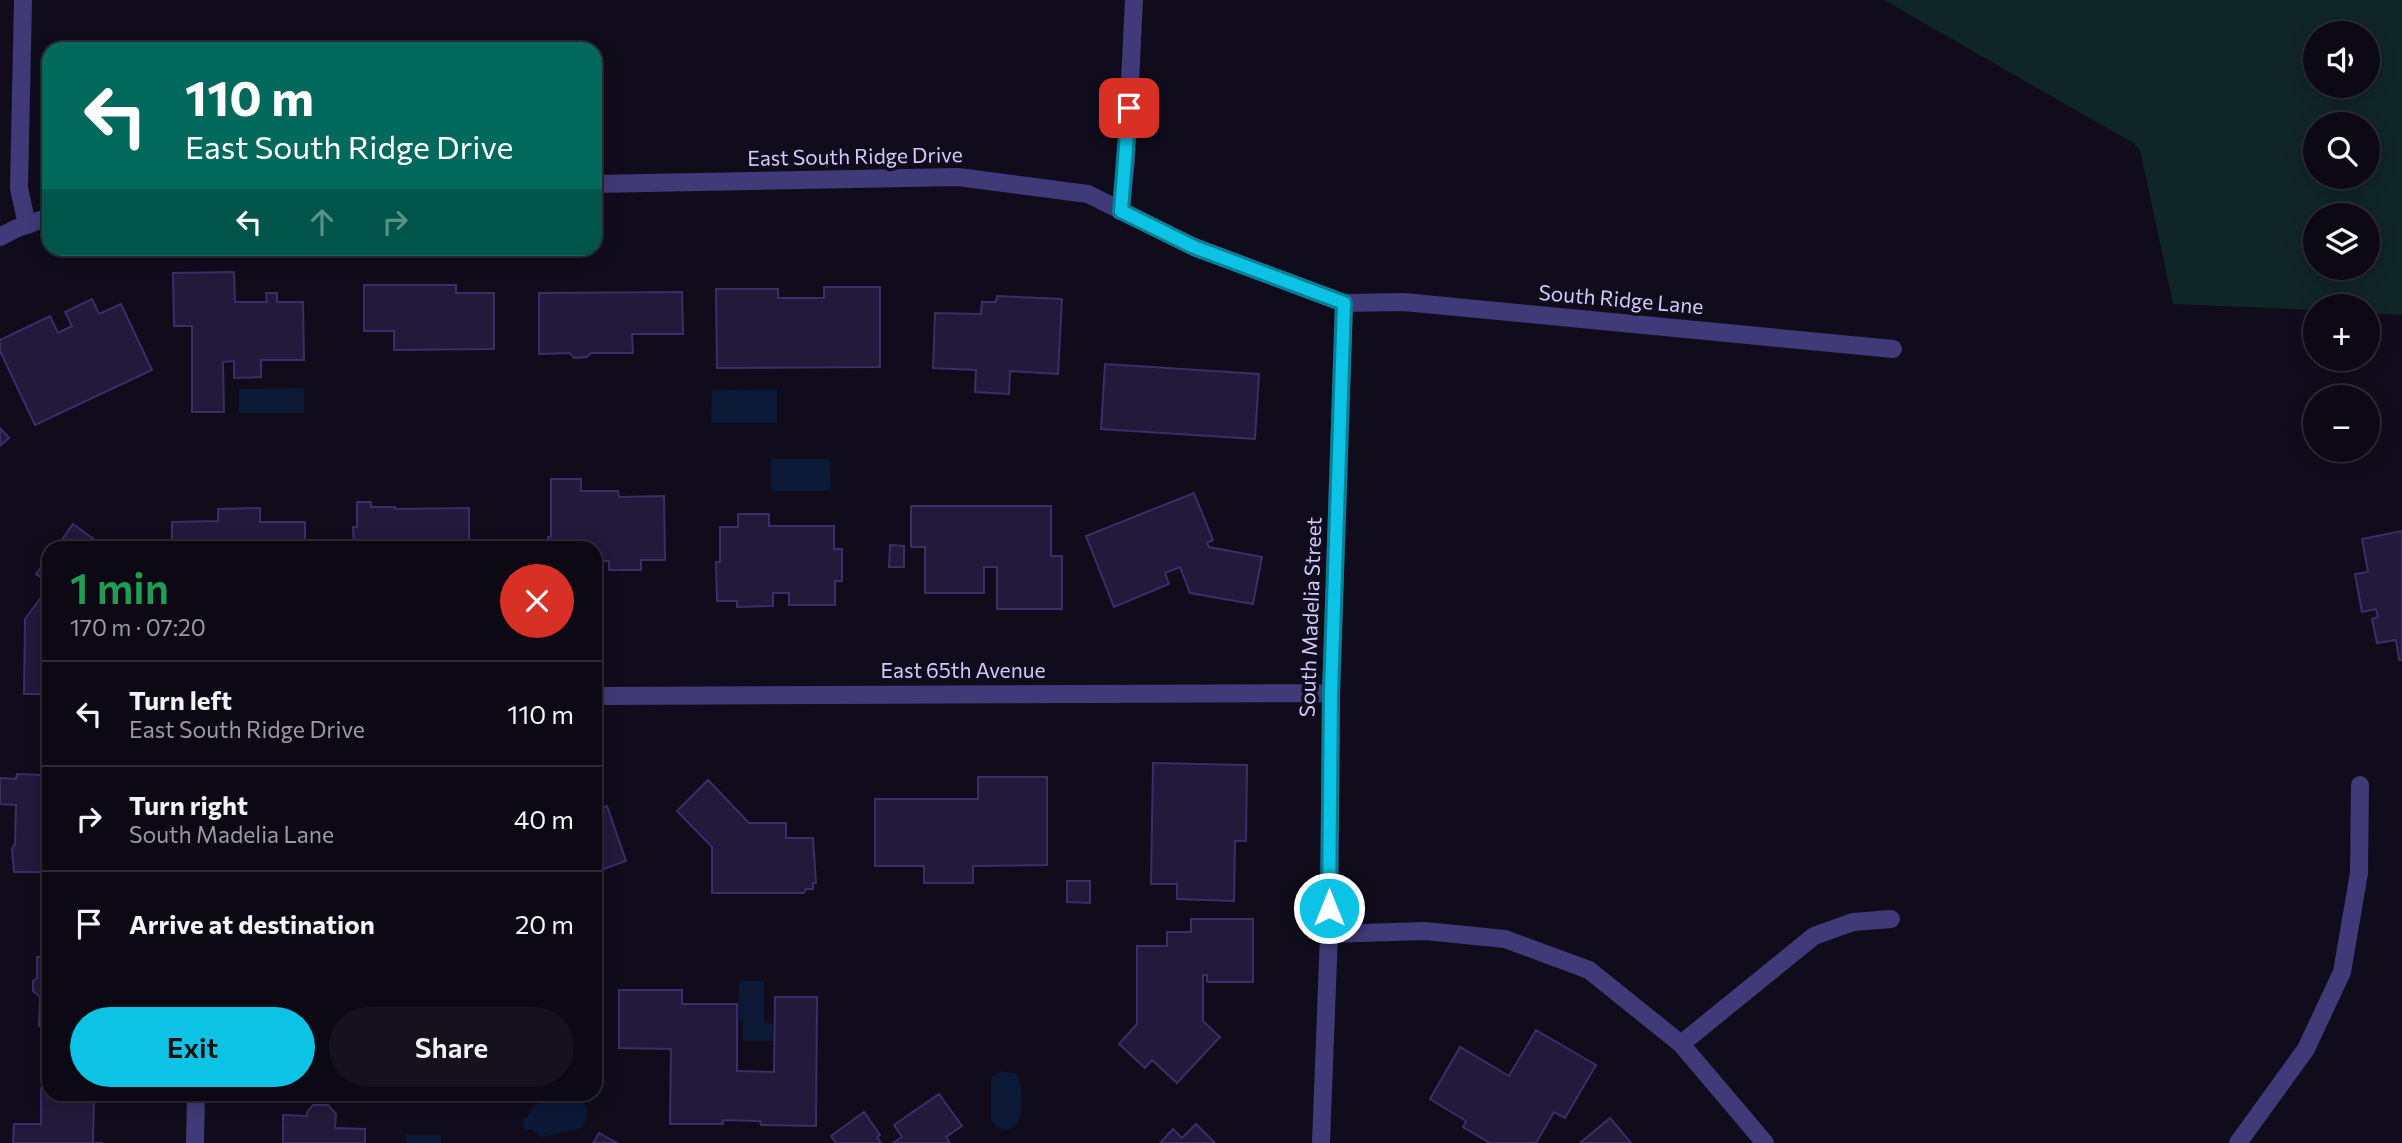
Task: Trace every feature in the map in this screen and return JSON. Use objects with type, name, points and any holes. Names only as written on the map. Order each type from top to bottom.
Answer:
[{"type":"street","points":[[23,0],[19,188],[27,225]]},
{"type":"street","points":[[1121,211],[1134,0]]},
{"type":"street","name":"East South Ridge Drive","points":[[602,184],[958,177],[1088,194],[1194,247],[1344,303]]},
{"type":"street","points":[[0,237],[42,220]]},
{"type":"street","name":"South Ridge Lane","points":[[1344,303],[1404,302],[1893,349]]},
{"type":"street","name":"South Madelia Street","points":[[1321,1143],[1329,934],[1331,693],[1344,303]]},
{"type":"street","name":"East 65th Avenue","points":[[602,696],[1331,693]]},
{"type":"street","points":[[2238,1143],[2306,1049],[2342,972],[2359,873],[2360,785]]},
{"type":"street","points":[[1681,1044],[1814,936],[1853,922],[1891,919]]},
{"type":"street","points":[[1329,934],[1425,931],[1505,939],[1589,970],[1681,1044],[1765,1143]]},
{"type":"street","points":[[195,1143],[196,1101]]},
{"type":"green space","points":[[1884,0],[2402,0],[2402,315],[2380,314],[2380,294],[2303,294],[2303,309],[2173,304],[2140,150],[2133,143]]},
{"type":"water","points":[[304,388],[304,413],[239,413],[239,389]]},
{"type":"water","points":[[777,389],[777,423],[711,423],[712,390]]},
{"type":"water","points":[[771,459],[830,459],[831,491],[771,491]]},
{"type":"water","points":[[739,981],[764,981],[764,1023],[773,1024],[773,1041],[743,1041],[743,1020],[738,1020]]},
{"type":"water","points":[[1001,1071],[1017,1074],[1021,1092],[1018,1124],[1007,1130],[997,1128],[991,1119],[991,1080]]},
{"type":"water","points":[[550,1101],[582,1101],[588,1116],[581,1128],[542,1137],[531,1129],[525,1131],[522,1118],[527,1117],[534,1105]]},
{"type":"water","points":[[406,1135],[441,1135],[441,1143],[406,1143]]},
{"type":"building","points":[[234,272],[235,302],[267,302],[266,293],[277,293],[277,302],[303,302],[304,360],[261,360],[261,377],[234,378],[234,361],[223,362],[224,412],[192,412],[192,326],[174,326],[173,273]]},
{"type":"building","points":[[364,285],[456,285],[456,293],[494,293],[494,349],[394,350],[394,331],[364,331]]},
{"type":"building","points":[[824,287],[880,287],[880,367],[717,368],[716,289],[778,289],[778,298],[824,298]]},
{"type":"building","points":[[682,292],[683,334],[632,334],[633,353],[591,353],[587,357],[574,358],[570,353],[539,354],[539,293]]},
{"type":"building","points":[[997,296],[1062,299],[1058,374],[1010,371],[1009,394],[975,392],[976,370],[933,368],[935,313],[981,314],[982,302],[996,302]]},
{"type":"building","points":[[92,299],[99,314],[121,304],[152,370],[35,425],[0,351],[0,340],[50,316],[58,333],[72,326],[65,312]]},
{"type":"building","points":[[1105,364],[1259,374],[1255,439],[1101,429]]},
{"type":"building","points":[[0,428],[9,438],[0,446]]},
{"type":"building","points":[[551,479],[581,479],[581,491],[618,491],[619,497],[664,496],[665,560],[641,560],[641,570],[609,570],[609,561],[602,561],[602,541],[548,541],[548,537],[551,537]]},
{"type":"building","points":[[1194,493],[1213,540],[1207,543],[1209,547],[1262,557],[1253,604],[1190,593],[1180,567],[1165,573],[1169,584],[1114,607],[1086,536]]},
{"type":"building","points":[[357,502],[371,502],[371,507],[395,509],[469,508],[469,541],[354,541],[353,527],[357,527]]},
{"type":"building","points":[[911,506],[1051,506],[1051,556],[1062,556],[1062,609],[997,609],[997,567],[984,567],[984,593],[925,593],[925,547],[911,547]]},
{"type":"building","points":[[260,508],[260,522],[305,522],[305,541],[172,541],[172,522],[218,521],[218,509]]},
{"type":"building","points":[[738,514],[769,514],[769,526],[834,526],[834,549],[842,549],[842,581],[835,581],[835,605],[789,605],[789,593],[773,593],[773,606],[737,607],[737,601],[717,601],[716,562],[720,562],[720,527],[738,527]]},
{"type":"building","points":[[73,524],[96,541],[61,541]]},
{"type":"building","points":[[2402,531],[2402,660],[2399,660],[2396,640],[2377,643],[2372,619],[2378,617],[2376,609],[2362,612],[2355,574],[2368,572],[2362,539]]},
{"type":"building","points":[[890,545],[904,546],[904,567],[889,567]]},
{"type":"building","points":[[42,566],[42,578],[36,574]]},
{"type":"building","points":[[42,596],[42,694],[24,694],[25,619]]},
{"type":"building","points":[[1153,763],[1247,765],[1246,841],[1235,841],[1234,901],[1177,899],[1177,884],[1151,884]]},
{"type":"building","points":[[17,774],[42,775],[42,872],[14,872],[12,849],[15,844],[16,805],[0,804],[0,778],[16,779]]},
{"type":"building","points":[[978,777],[1047,777],[1047,865],[973,866],[973,883],[924,883],[924,866],[875,866],[875,799],[978,799]]},
{"type":"building","points":[[708,780],[749,823],[786,823],[786,838],[813,838],[816,883],[813,883],[813,889],[806,889],[804,893],[712,893],[712,847],[677,811]]},
{"type":"building","points":[[607,806],[626,861],[602,870],[602,808]]},
{"type":"building","points":[[1067,881],[1090,881],[1090,903],[1067,902]]},
{"type":"building","points":[[1191,919],[1253,919],[1253,982],[1207,982],[1207,975],[1203,975],[1203,1021],[1220,1037],[1177,1083],[1152,1060],[1145,1068],[1119,1044],[1137,1024],[1137,946],[1167,946],[1167,932],[1191,932]]},
{"type":"building","points":[[37,957],[42,957],[42,1026],[39,1026],[40,997],[33,991],[33,981],[37,978]]},
{"type":"building","points":[[619,990],[682,990],[682,1004],[737,1004],[737,1071],[774,1072],[775,997],[817,997],[816,1126],[761,1125],[760,1121],[723,1120],[723,1124],[670,1124],[671,1049],[619,1048]]},
{"type":"building","points":[[1536,1030],[1596,1065],[1565,1118],[1554,1112],[1536,1143],[1490,1143],[1463,1127],[1466,1121],[1430,1099],[1460,1047],[1509,1076]]},
{"type":"building","points":[[41,1088],[42,1101],[94,1101],[93,1143],[13,1143],[14,1124],[41,1124]]},
{"type":"building","points":[[939,1094],[962,1126],[946,1137],[950,1143],[893,1143],[902,1137],[894,1125]]},
{"type":"building","points":[[313,1105],[328,1105],[336,1114],[335,1128],[365,1129],[365,1143],[283,1143],[283,1115],[307,1116]]},
{"type":"building","points":[[864,1112],[880,1135],[877,1137],[881,1143],[836,1143],[831,1136]]},
{"type":"building","points":[[1610,1118],[1631,1143],[1580,1143]]},
{"type":"building","points":[[1196,1124],[1215,1143],[1160,1143],[1173,1129],[1182,1138]]},
{"type":"building","points":[[599,1133],[617,1143],[593,1143]]},
{"type":"route","points":[[1129,108],[1121,211],[1194,247],[1344,303],[1331,693],[1329,908]]}]
